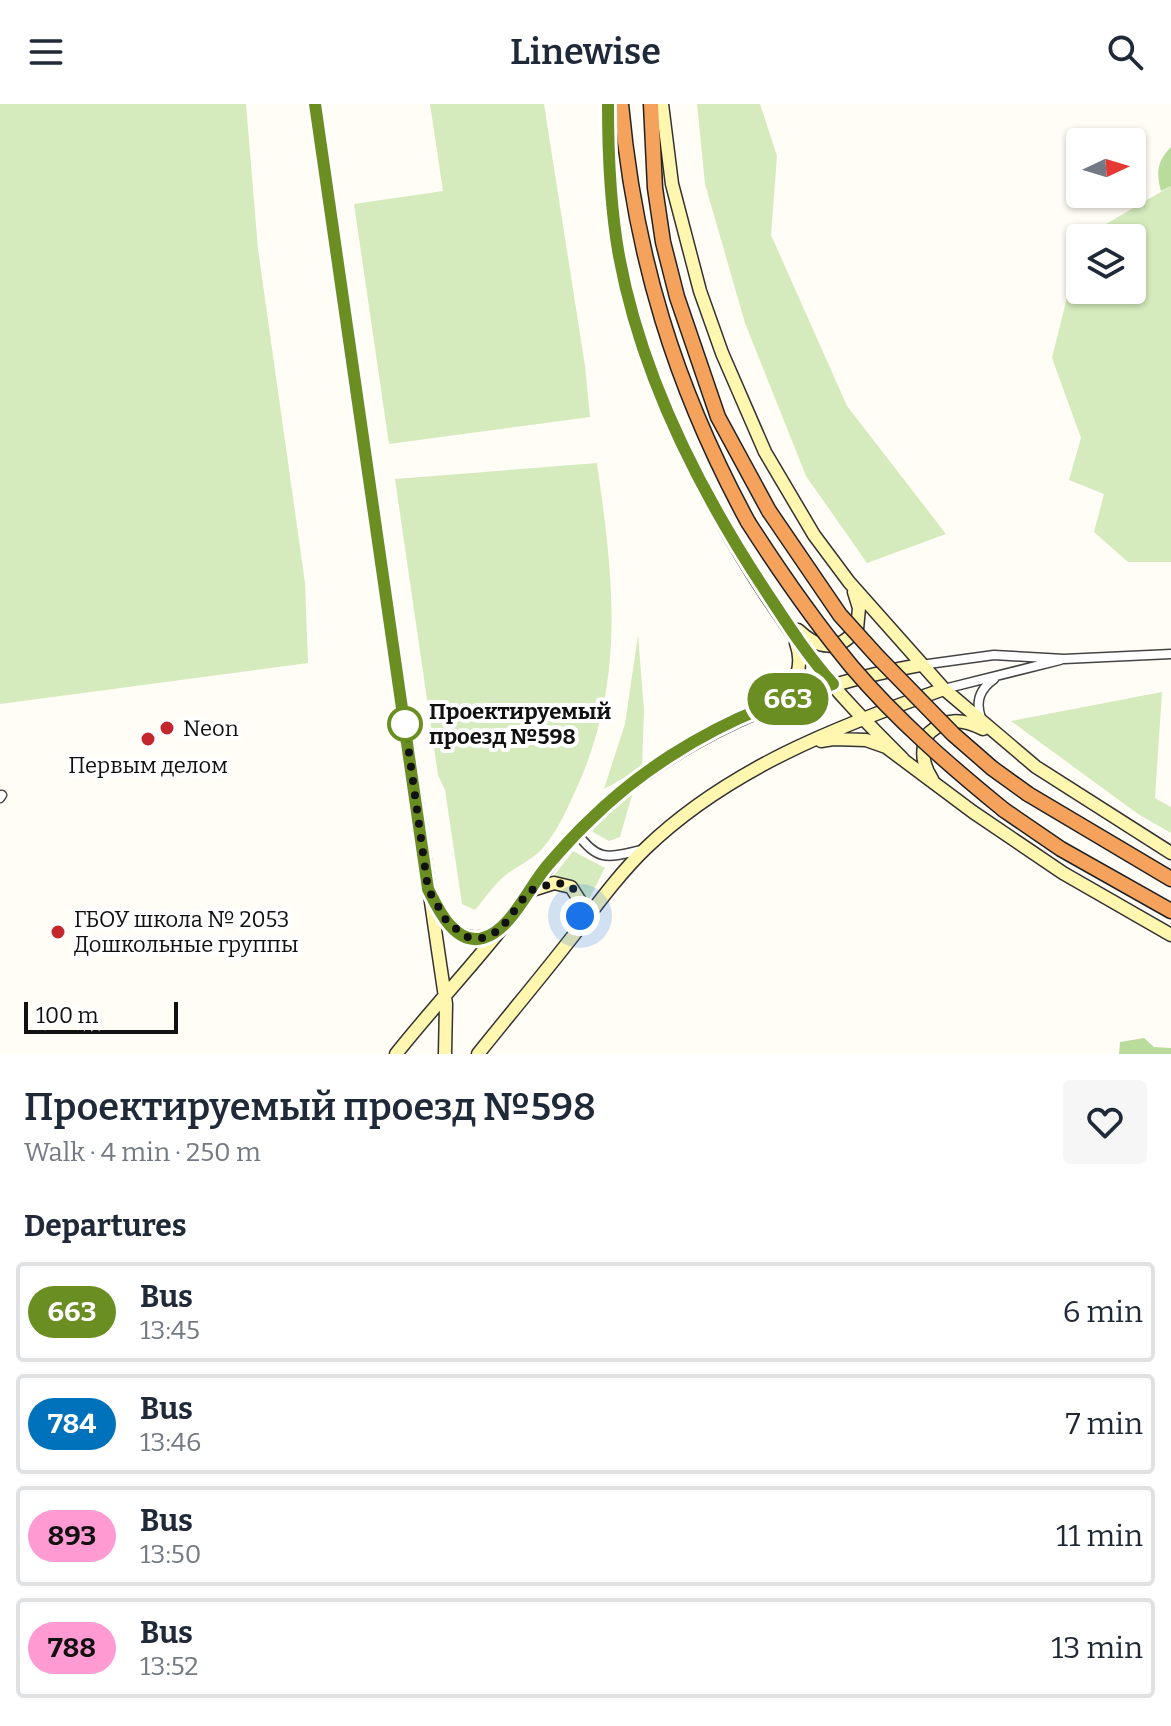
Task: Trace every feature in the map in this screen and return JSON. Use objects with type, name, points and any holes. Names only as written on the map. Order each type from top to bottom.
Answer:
[{"type":"highway","points":[[621,104],[631,191],[655,300],[677,369],[724,479],[777,568],[853,668],[935,752],[1004,810],[1061,849],[1171,911]]},
{"type":"highway","points":[[651,104],[655,188],[663,242],[677,297],[718,417],[769,511],[840,615],[953,734],[1028,794],[1171,879]]},
{"type":"main road","points":[[315,104],[445,997],[445,1054]]},
{"type":"main road","points":[[608,104],[608,146],[619,256],[640,334],[679,437],[740,552],[807,653],[903,759]]},
{"type":"main road","points":[[662,104],[672,184],[700,291],[722,353],[765,452],[814,535],[849,582],[944,689],[1036,767],[1171,853]]},
{"type":"main road","points":[[780,613],[809,641],[822,647],[841,644],[857,629],[860,616],[849,582]]},
{"type":"main road","points":[[396,1054],[500,930],[547,867],[589,821],[646,774],[692,744],[764,707],[783,695],[793,684],[800,665],[797,646],[780,613]]},
{"type":"main road","points":[[764,707],[833,684],[920,665]]},
{"type":"main road","points":[[478,1054],[644,850],[716,793],[863,718],[944,689]]},
{"type":"main road","points":[[949,795],[930,777],[924,763],[923,752],[929,733],[943,723],[962,720],[998,736]]},
{"type":"main road","points":[[805,745],[833,739],[866,740],[886,747],[949,795],[1063,873],[1171,935]]},
{"type":"main road","points":[[529,891],[560,883],[575,890],[581,908],[574,935]]},
{"type":"main road","points":[[428,889],[447,922],[462,935],[483,938],[500,930]]},
{"type":"street","points":[[920,665],[994,655],[1064,659],[1171,654]]},
{"type":"street","points":[[944,689],[1064,659]]},
{"type":"street","points":[[998,736],[982,720],[977,705],[985,686],[1002,674]]},
{"type":"street","points":[[577,833],[590,851],[601,856],[644,850]]},
{"type":"green space","points":[[0,104],[246,104],[258,249],[305,583],[308,663],[0,704]]},
{"type":"green space","points":[[430,104],[544,104],[585,366],[590,417],[389,444],[354,204],[443,191]]},
{"type":"green space","points":[[697,104],[760,104],[777,156],[771,235],[847,406],[946,534],[867,563],[806,476],[745,323],[705,184]]},
{"type":"green space","points":[[1171,147],[1171,186],[1161,191],[1159,168]]},
{"type":"green space","points":[[1171,186],[1171,562],[1128,562],[1094,532],[1104,494],[1069,480],[1081,438],[1052,358],[1066,301],[1066,304],[1146,304],[1146,224],[1106,224],[1133,208],[1146,208],[1146,201]]},
{"type":"green space","points":[[597,463],[608,546],[612,626],[603,705],[593,745],[578,785],[548,842],[494,886],[475,910],[462,904],[445,790],[438,775],[395,479]]},
{"type":"green space","points":[[638,635],[644,710],[642,768],[604,789],[625,724]]},
{"type":"green space","points":[[1162,692],[1155,798],[1171,807],[1171,833],[1138,814],[1011,721]]},
{"type":"green space","points":[[634,788],[620,837],[609,841],[593,832],[590,823]]},
{"type":"green space","points":[[573,851],[605,868],[586,905],[582,892],[575,884],[552,878]]},
{"type":"green space","points":[[1144,1038],[1154,1047],[1171,1048],[1171,1054],[1119,1054],[1120,1042]]},
{"type":"bus line","name":"663","points":[[315,104],[428,889],[439,911],[455,930],[467,937],[483,938],[500,930],[547,867],[589,821],[646,774],[733,721],[833,684],[807,653],[746,562],[679,437],[656,379],[630,304],[619,256],[608,146],[608,104]]},
{"type":"place","name":"Проектируемый проезд №598","points":[[405,724]]},
{"type":"place","name":"Neon","points":[[167,728]]},
{"type":"place","name":"Первым делом","points":[[148,739]]},
{"type":"place","name":"ГБОУ школа № 2053 Дошкольные группы","points":[[58,932]]},
{"type":"route","points":[[405,724],[428,889],[447,922],[467,937],[483,938],[500,930],[529,891],[554,883],[566,884],[575,890],[580,901],[580,916]]}]
